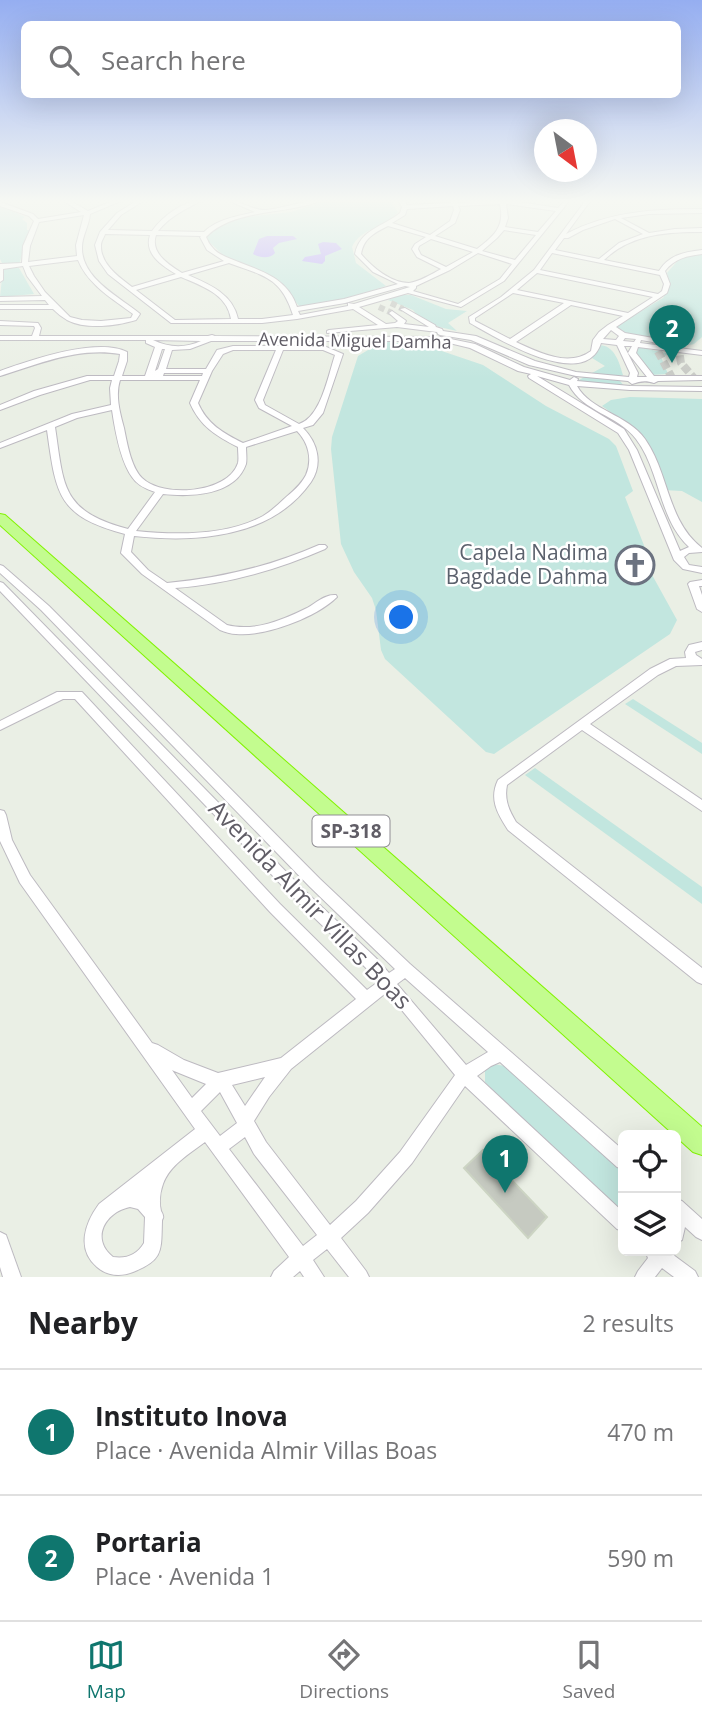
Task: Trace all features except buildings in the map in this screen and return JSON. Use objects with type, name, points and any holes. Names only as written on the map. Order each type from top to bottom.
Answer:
[{"type":"highway","name":"SP-318","points":[[0,508],[702,1129]]},
{"type":"highway","name":"SP-318","points":[[0,518],[702,1143]]},
{"type":"street","points":[[26,260],[32,280],[68,318],[82,322],[125,322],[136,316],[90,276],[80,260]]},
{"type":"street","points":[[0,280],[0,267],[65,260]]},
{"type":"street","points":[[102,260],[110,272],[173,323],[235,322],[297,313],[356,311],[369,302],[388,301]]},
{"type":"street","points":[[161,260],[182,275],[203,284],[224,298],[230,306],[235,322]]},
{"type":"street","points":[[227,260],[259,271],[279,283],[292,297],[297,313]]},
{"type":"street","points":[[363,260],[370,268],[453,306],[465,305],[502,280],[520,260]]},
{"type":"street","points":[[424,260],[445,269]]},
{"type":"street","points":[[360,297],[378,307],[407,287],[461,260]]},
{"type":"street","points":[[505,260],[517,263]]},
{"type":"street","points":[[544,260],[536,271],[513,291],[470,319],[471,322],[511,342],[555,359],[586,358],[595,351],[597,340],[610,326],[660,296],[667,287],[664,267],[674,260]]},
{"type":"street","points":[[593,260],[664,274]]},
{"type":"street","points":[[131,289],[230,261]]},
{"type":"street","points":[[536,271],[660,296]]},
{"type":"street","points":[[297,313],[407,287]]},
{"type":"street","points":[[513,291],[626,317]]},
{"type":"street","points":[[373,293],[388,301]]},
{"type":"street","points":[[647,294],[653,301]]},
{"type":"street","points":[[4,307],[40,304],[49,298]]},
{"type":"street","points":[[0,299],[26,299],[56,307]]},
{"type":"street","points":[[12,299],[4,307],[0,322],[34,330],[40,304]]},
{"type":"street","points":[[11,323],[26,299]]},
{"type":"street","points":[[345,300],[384,332],[403,321],[400,312],[442,334]]},
{"type":"street","points":[[511,342],[569,303]]},
{"type":"street","points":[[331,304],[340,310]]},
{"type":"street","points":[[356,311],[362,320],[361,333]]},
{"type":"street","points":[[397,325],[442,334]]},
{"type":"street","points":[[610,326],[621,339],[634,373],[630,388]]},
{"type":"street","name":"Avenida Miguel Damha","points":[[0,338],[34,330]]},
{"type":"street","name":"Avenida Miguel Damha","points":[[0,332],[34,330],[148,335],[384,332],[442,334],[473,338],[574,379],[698,378]]},
{"type":"street","name":"Avenida Miguel Damha","points":[[213,335],[361,333]]},
{"type":"street","name":"Avenida Miguel Damha","points":[[442,334],[521,369],[630,388],[698,389]]},
{"type":"street","points":[[148,335],[159,346],[169,347],[183,363],[206,374]]},
{"type":"street","points":[[0,408],[77,381],[119,374],[160,374],[183,363],[213,335]]},
{"type":"street","points":[[597,340],[621,339],[678,348],[701,347]]},
{"type":"street","points":[[637,342],[632,353],[659,390]]},
{"type":"street","points":[[150,374],[159,346]]},
{"type":"street","points":[[193,366],[201,346]]},
{"type":"street","points":[[160,374],[169,347]]},
{"type":"street","points":[[51,426],[64,496],[87,517],[131,532],[198,535],[245,525],[270,515],[307,482],[315,466],[311,442],[299,428],[262,406],[259,400],[280,348]]},
{"type":"street","points":[[0,374],[51,359],[102,350],[123,352],[114,407],[135,475],[143,485],[160,492],[198,492],[234,478],[242,470],[245,458],[242,446],[207,426],[194,403],[206,374],[220,352],[225,349],[324,348],[339,354],[319,413],[310,423],[242,446]]},
{"type":"street","points":[[183,363],[193,366]]},
{"type":"street","points":[[532,363],[521,369],[621,431],[633,450],[683,563],[700,581],[693,584],[702,609]]},
{"type":"street","points":[[631,367],[640,366]]},
{"type":"street","points":[[670,371],[686,372]]},
{"type":"street","points":[[698,378],[698,389]]},
{"type":"street","points":[[574,379],[578,395],[633,430],[645,448],[682,535],[686,542],[700,550]]},
{"type":"street","points":[[0,446],[75,416],[114,407]]},
{"type":"street","points":[[160,492],[131,532],[126,553],[145,572],[230,631],[297,617],[332,597]]},
{"type":"street","points":[[166,586],[236,578],[268,570],[322,547]]},
{"type":"street","points":[[683,563],[683,551],[700,550]]},
{"type":"street","points":[[683,563],[702,570]]},
{"type":"street","name":"Avenida Almir Villas Boas","points":[[0,568],[44,608],[315,883],[405,969],[618,1157]]},
{"type":"street","name":"Avenida Almir Villas Boas","points":[[0,585],[389,983],[466,1075],[520,1129],[618,1218]]},
{"type":"street","points":[[700,662],[690,652],[701,645]]},
{"type":"street","points":[[700,662],[674,662],[654,672],[502,783],[498,794],[500,807],[512,826],[702,977]]},
{"type":"street","points":[[0,726],[61,695],[72,693],[79,697],[275,908],[367,1000]]},
{"type":"street","points":[[583,725],[702,806]]},
{"type":"street","points":[[0,815],[6,840],[25,879],[206,1131],[315,1277]]},
{"type":"street","points":[[218,1147],[245,1124],[263,1092],[286,1064],[405,969]]},
{"type":"street","points":[[134,1030],[162,1057],[219,1081],[260,1148],[360,1277]]},
{"type":"street","points":[[280,1277],[360,1210],[413,1149],[448,1093],[482,1062],[502,1054]]},
{"type":"street","points":[[191,1110],[219,1081],[286,1064]]},
{"type":"street","points":[[167,1162],[155,1182],[152,1205],[156,1229],[153,1243],[146,1255],[134,1264],[109,1266],[99,1259],[94,1248],[96,1221],[104,1210],[206,1131]]},
{"type":"street","points":[[115,1202],[127,1198],[139,1200],[149,1206],[155,1216]]},
{"type":"street","points":[[681,1213],[702,1231]]},
{"type":"street","points":[[0,1241],[12,1277]]},
{"type":"street","points":[[645,1277],[658,1256]]},
{"type":"street","points":[[664,1256],[689,1277]]},
{"type":"shaded area","points":[[0,260],[21,260],[17,264],[3,265]]},
{"type":"shaded area","points":[[230,260],[355,260],[386,286],[353,297],[300,307],[277,280]]},
{"type":"shaded area","points":[[303,260],[325,260],[322,264]]},
{"type":"shaded area","points":[[679,260],[702,260],[702,337],[694,344],[667,343],[617,329],[618,325],[663,298],[670,286],[667,273]]},
{"type":"shaded area","points":[[5,268],[19,268],[34,294],[0,297]]},
{"type":"shaded area","points":[[400,295],[411,295],[446,309],[467,311],[448,323],[457,331],[439,327],[418,316],[413,310],[388,300]]},
{"type":"shaded area","points":[[388,342],[427,346],[483,365],[546,406],[609,439],[616,446],[633,491],[625,497],[647,553],[627,556],[621,560],[627,573],[651,573],[677,620],[670,634],[494,754],[486,752],[385,659],[372,598],[354,572],[341,544],[332,437],[358,356],[378,344]]},
{"type":"shaded area","points":[[597,345],[608,347],[615,354],[623,375],[612,380],[620,381],[624,386],[577,381],[605,366],[592,358]]},
{"type":"shaded area","points":[[639,347],[670,354],[661,357],[668,374],[649,375],[633,350]]},
{"type":"shaded area","points":[[630,397],[702,399],[702,502],[682,491],[663,490],[637,431],[602,406],[611,400]]},
{"type":"shaded area","points":[[633,699],[702,743],[702,754],[625,704]]},
{"type":"shaded area","points":[[535,768],[702,887],[702,904],[525,775]]},
{"type":"shaded area","points":[[493,1064],[505,1066],[618,1165],[618,1207],[523,1122],[485,1082],[485,1071]]},
{"type":"tunnel","points":[[391,303],[403,309]]},
{"type":"tunnel","points":[[379,307],[392,313]]},
{"type":"tunnel","points":[[657,341],[655,346],[671,376],[667,378]]},
{"type":"tunnel","points":[[678,344],[681,363],[694,378]]},
{"type":"place","name":"Portaria","points":[[672,363]]},
{"type":"place","name":"Capela Nadima Bagdade Dahma","points":[[635,565]]},
{"type":"place","name":"Instituto Inova","points":[[505,1193]]}]
